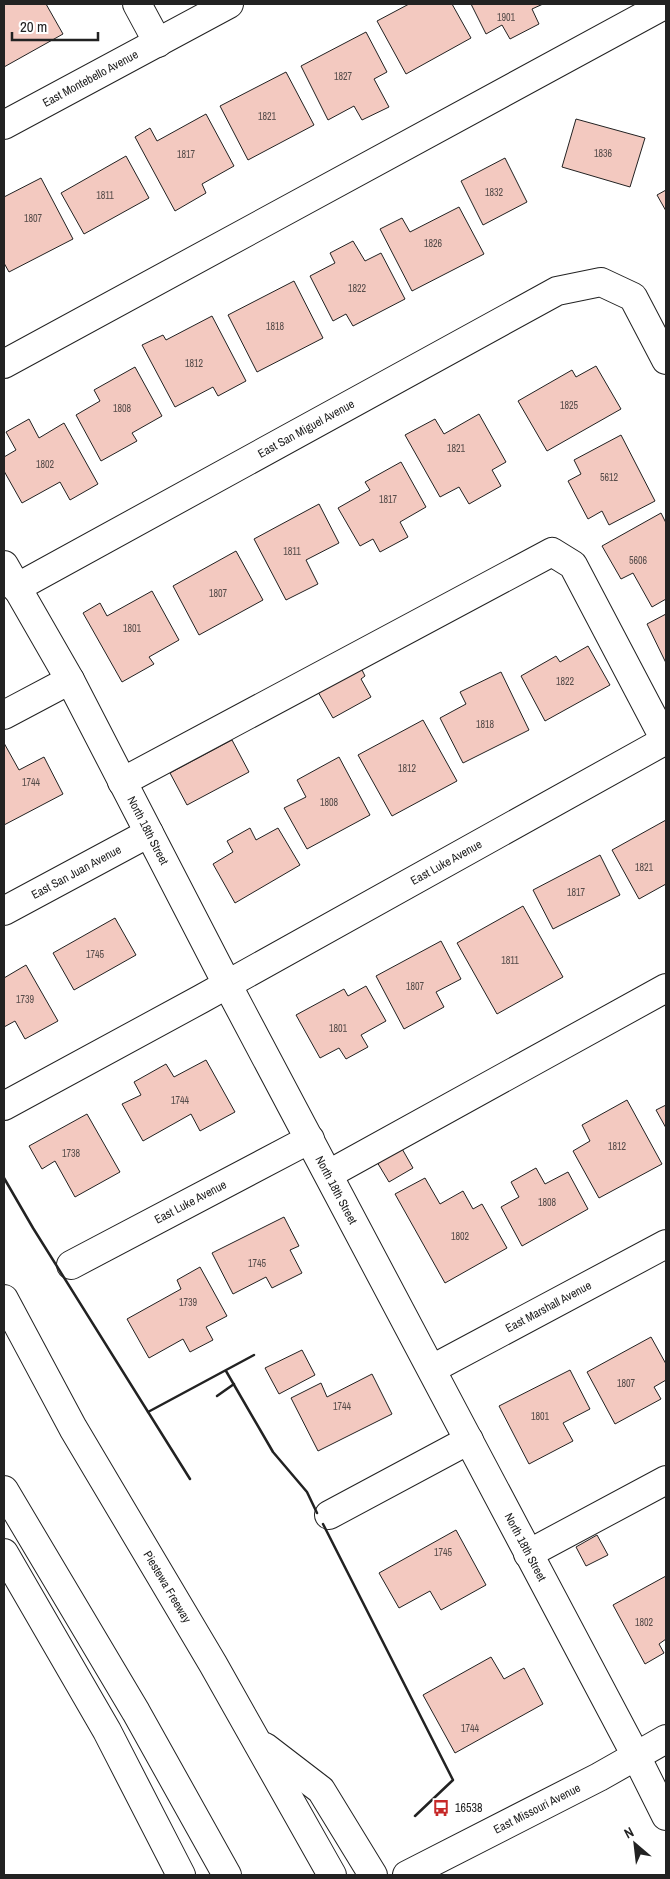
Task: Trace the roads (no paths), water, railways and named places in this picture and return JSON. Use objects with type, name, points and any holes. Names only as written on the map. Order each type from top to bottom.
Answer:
[{"type":"main road","points":[[137,4],[158,42]]},
{"type":"main road","name":"East Montebello Avenue","points":[[4,125],[229,4]]},
{"type":"main road","points":[[4,364],[666,4]]},
{"type":"main road","name":"East San Miguel Avenue","points":[[10,576],[556,291],[601,282],[633,298],[666,360]]},
{"type":"main road","points":[[122,782],[552,552],[573,565],[666,740]]},
{"type":"main road","name":"North 18th Street","points":[[10,576],[70,680],[227,984],[432,1369],[666,1816]]},
{"type":"main road","points":[[4,715],[70,680]]},
{"type":"main road","name":"East Luke Avenue","points":[[4,1106],[666,740]]},
{"type":"main road","name":"East San Juan Avenue","points":[[4,911],[149,833]]},
{"type":"main road","points":[[329,1174],[666,988]]},
{"type":"main road","name":"East Luke Avenue","points":[[71,1265],[310,1138]]},
{"type":"main road","name":"East Marshall Avenue","points":[[432,1369],[666,1244]]},
{"type":"main road","name":"Piestewa Freeway","points":[[4,1299],[73,1428],[213,1664],[332,1875]]},
{"type":"main road","points":[[329,1515],[469,1440]]},
{"type":"main road","points":[[528,1554],[666,1480]]},
{"type":"main road","points":[[4,1490],[136,1712],[227,1875]]},
{"type":"main road","points":[[4,1553],[107,1731],[181,1875]]},
{"type":"main road","name":"East Missouri Avenue","points":[[407,1875],[666,1739]]},
{"type":"main road","points":[[256,1740],[321,1790],[373,1875]]},
{"type":"place","name":"16538","points":[[441,1808]]}]
